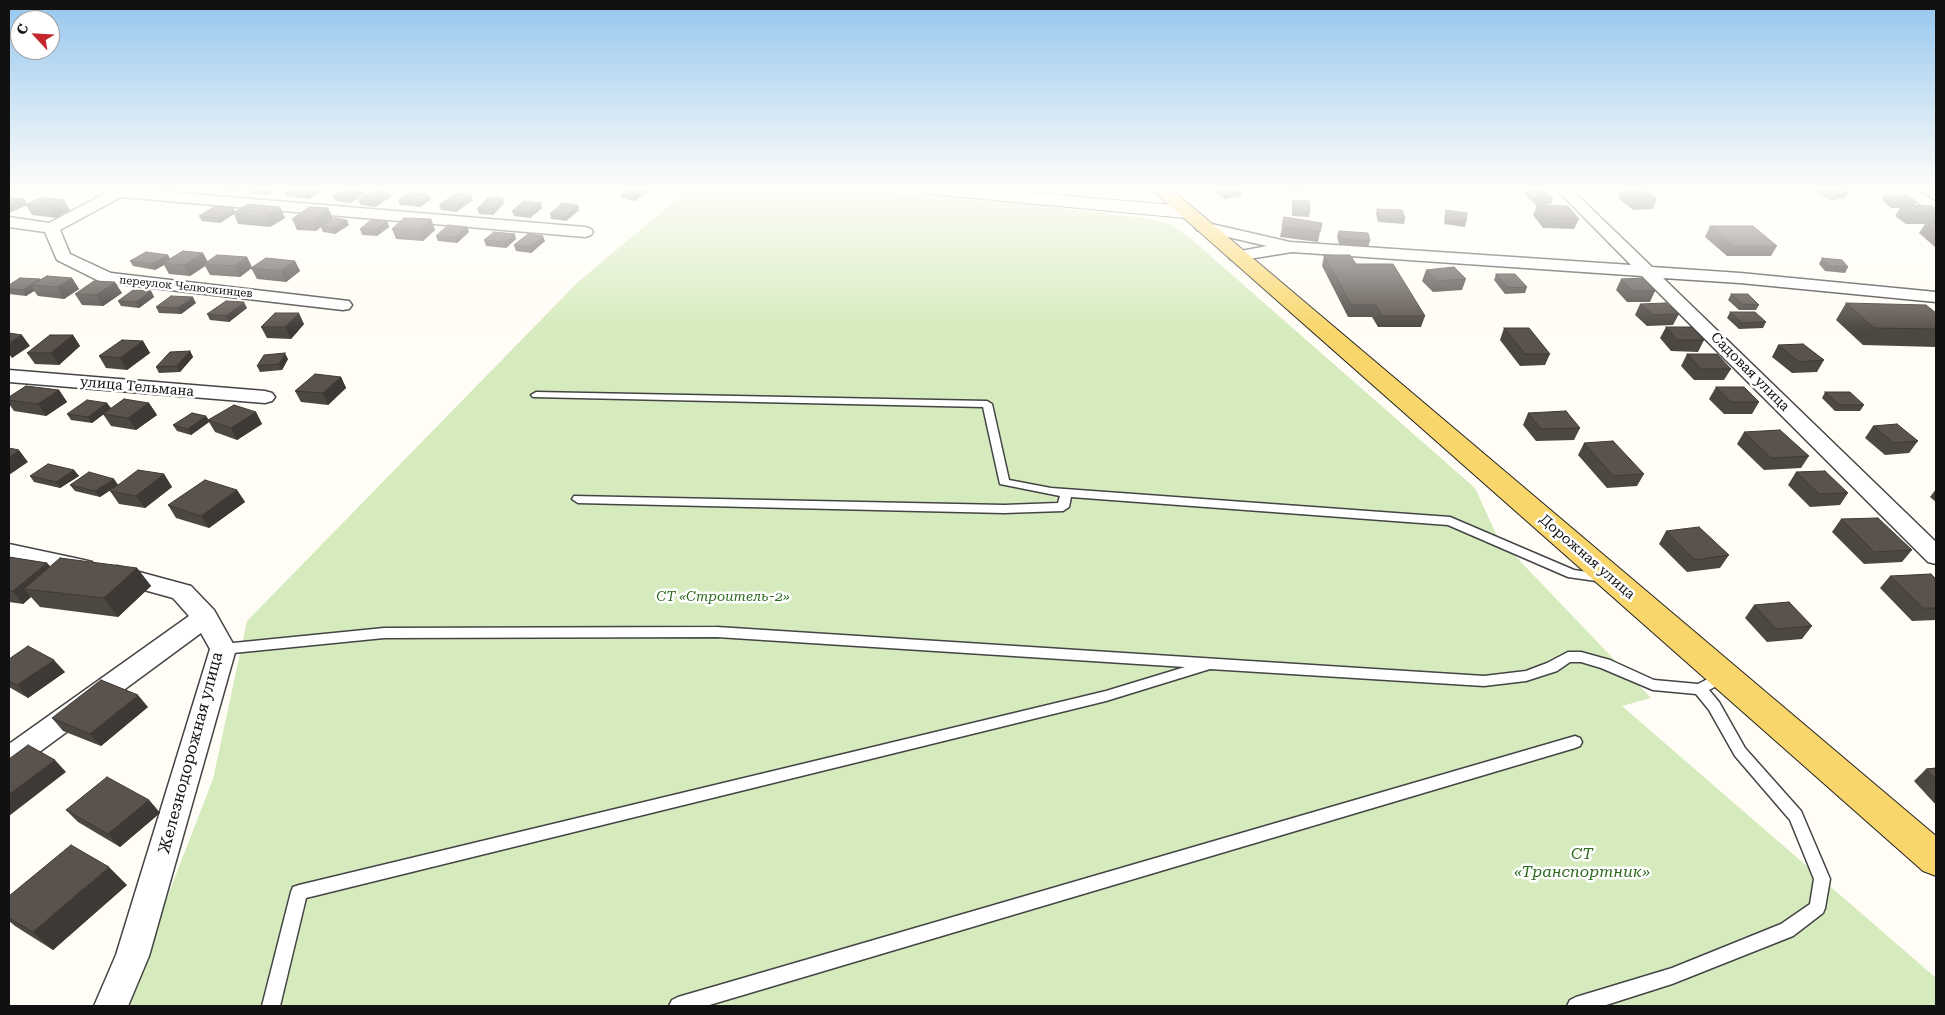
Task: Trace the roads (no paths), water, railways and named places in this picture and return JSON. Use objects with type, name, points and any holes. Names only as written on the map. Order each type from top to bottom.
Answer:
[{"type":"main road","name":"Дорожная улица","points":[[1214,236],[1936,859]]},
{"type":"street","name":"переулок Челюскинцев","points":[[54,236],[63,257],[107,278],[343,304]]},
{"type":"street","points":[[1253,236],[1292,247],[1740,278],[1936,297]]},
{"type":"street","name":"Садовая улица","points":[[1613,236],[1936,556]]},
{"type":"street","points":[[1236,256],[1292,247]]},
{"type":"street","name":"улица Тельмана","points":[[9,376],[265,397]]},
{"type":"street","name":"Железнодорожная улица","points":[[9,552],[134,578],[182,592],[205,616],[222,649],[172,825],[132,956],[111,1006]]},
{"type":"street","points":[[9,759],[205,616]]},
{"type":"lane","points":[[536,395],[987,404],[1004,482],[1066,493],[1450,521],[1572,574],[1612,579]]},
{"type":"lane","points":[[578,499],[1004,509],[1063,507],[1066,493]]},
{"type":"lane","points":[[222,649],[384,633],[717,632],[1484,681],[1526,676],[1552,667],[1568,657],[1581,657],[1605,664],[1630,676],[1654,684],[1700,689],[1724,676]]},
{"type":"lane","points":[[271,1006],[299,892],[1106,696],[1212,664]]},
{"type":"lane","points":[[1576,1006],[1672,976],[1787,930],[1817,908],[1822,879],[1796,816],[1740,752],[1714,706],[1700,689]]},
{"type":"lane","points":[[678,1006],[1575,742]]},
{"type":"park label","name":"СТ «Строитель-2»","points":[[723,597]]},
{"type":"park label","name":"СТ «Транспортник»","points":[[1582,863]]}]
